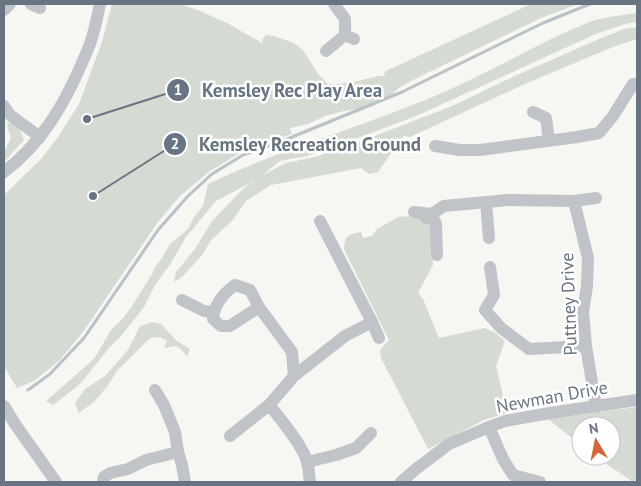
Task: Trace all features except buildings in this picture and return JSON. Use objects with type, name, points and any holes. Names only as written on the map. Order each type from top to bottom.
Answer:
[{"type":"street","points":[[4,10],[10,4]]},
{"type":"street","points":[[4,172],[18,161],[40,137],[61,108],[74,83],[93,35],[100,4]]},
{"type":"street","points":[[326,51],[349,37],[344,19],[334,4]]},
{"type":"street","points":[[434,146],[460,150],[480,150],[599,133],[613,116],[634,84],[637,84]]},
{"type":"street","points":[[4,106],[10,115],[40,137]]},
{"type":"street","points":[[533,112],[546,118],[549,140]]},
{"type":"street","points":[[428,216],[444,206],[508,200],[574,201],[596,198]]},
{"type":"street","name":"Puttney Drive","points":[[574,201],[588,258],[583,312],[586,346],[596,407]]},
{"type":"street","points":[[486,202],[489,238]]},
{"type":"street","points":[[414,212],[428,216],[436,224],[437,255]]},
{"type":"street","points":[[320,221],[379,338]]},
{"type":"street","points":[[490,267],[494,296],[485,310],[501,328],[529,349],[586,346]]},
{"type":"street","points":[[259,307],[230,326],[221,326],[213,319],[218,302],[227,291],[235,285],[250,290],[259,307],[292,352],[294,376]]},
{"type":"street","points":[[182,300],[204,311],[214,312]]},
{"type":"street","points":[[230,436],[269,405],[294,376],[345,336],[372,322]]},
{"type":"street","points":[[155,390],[164,405],[175,432],[185,482]]},
{"type":"street","name":"Newman Drive","points":[[401,482],[416,468],[449,444],[488,427],[514,419],[637,400]]},
{"type":"street","points":[[269,405],[304,453],[310,482]]},
{"type":"street","points":[[4,406],[56,482]]},
{"type":"street","points":[[488,427],[513,475],[545,481]]},
{"type":"street","points":[[307,462],[336,456],[356,448],[371,433]]},
{"type":"street","points":[[103,482],[104,477],[110,473],[128,469],[146,460],[178,452]]},
{"type":"shaded area","points":[[112,4],[180,4],[227,23],[263,44],[262,40],[266,35],[294,43],[303,50],[319,75],[328,84],[334,84],[383,76],[386,71],[531,4],[578,4],[541,18],[421,76],[400,87],[371,107],[344,111],[325,116],[308,124],[290,128],[292,134],[248,148],[210,171],[180,196],[158,222],[83,332],[59,361],[34,381],[17,388],[4,366],[4,195],[41,159],[56,140],[79,104],[102,42]]},
{"type":"shaded area","points":[[637,13],[637,22],[596,34],[416,116],[307,156],[280,161],[263,175],[286,163],[319,156],[349,146],[452,106],[599,39],[624,29],[637,27],[637,39],[527,83],[410,137],[404,136],[378,172],[369,174],[361,168],[271,185],[246,201],[232,221],[212,239],[202,255],[182,277],[174,282],[176,272],[195,249],[212,221],[243,189],[254,181],[216,201],[186,237],[171,263],[155,285],[144,307],[121,336],[80,384],[53,405],[46,401],[94,359],[111,330],[132,306],[170,244],[188,229],[194,217],[203,206],[208,184],[290,150],[428,99],[552,38],[589,22]]},
{"type":"shaded area","points":[[14,122],[19,127],[24,140],[4,162],[4,151],[11,138],[7,123]]},
{"type":"shaded area","points":[[413,216],[426,218],[431,224],[433,265],[418,293],[423,299],[439,338],[485,328],[494,332],[505,341],[496,366],[505,404],[513,411],[484,420],[428,449],[381,358],[380,350],[389,340],[344,249],[346,238],[350,235],[361,232],[363,238],[372,236],[377,229],[398,217]]},
{"type":"shaded area","points":[[152,322],[161,324],[177,341],[190,349],[187,357],[176,346],[164,348],[167,341],[160,337],[150,338],[117,371],[95,401],[79,413],[75,403],[85,389],[105,376],[128,350],[140,326]]},
{"type":"shaded area","points":[[637,407],[637,482],[633,482],[610,466],[621,466],[621,416],[571,416],[571,437],[548,419]]},
{"type":"waterway","points":[[28,390],[50,374],[84,338],[158,230],[188,196],[212,174],[243,155],[275,144],[402,92],[543,23],[590,4]]},
{"type":"place","name":"Kemsley Rec Play Area","points":[[87,119]]},
{"type":"place","name":"Kemsley Recreation Ground","points":[[93,196]]}]
